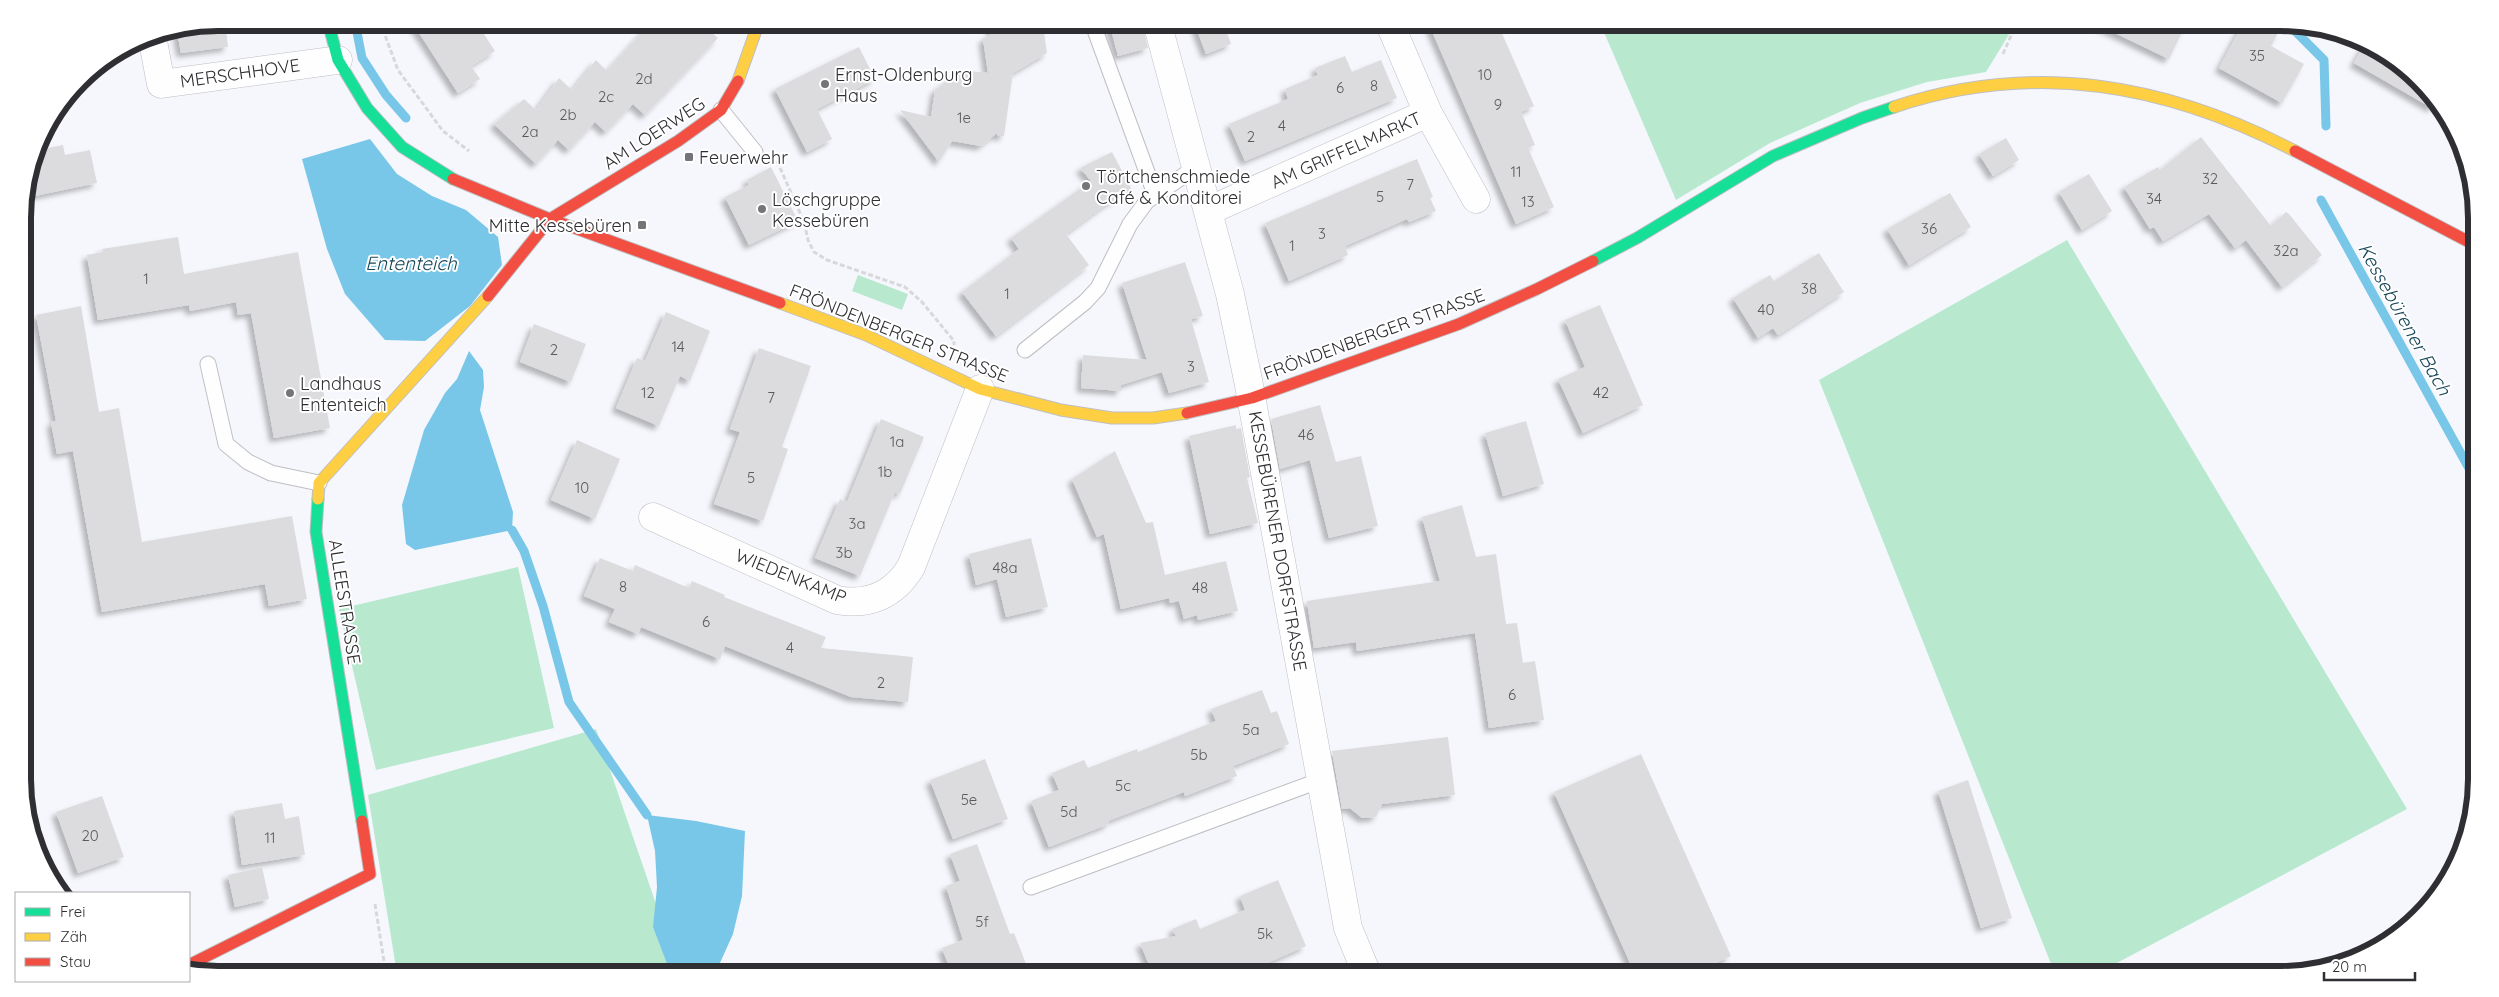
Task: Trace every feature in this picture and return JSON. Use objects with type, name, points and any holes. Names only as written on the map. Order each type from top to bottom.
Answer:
[{"type":"main road","name":"FRÖNDENBERGER STRASSE","points":[[330,31],[338,60],[366,108],[402,147],[449,176],[550,219],[866,335],[980,389],[1061,410],[1112,418],[1153,418],[1210,409],[1252,398],[1459,324],[1537,289],[1637,238],[1773,156],[1862,118],[1930,95],[1984,85],[2031,82],[2096,84],[2160,97],[2220,118],[2287,146],[2468,241]]},
{"type":"main road","name":"AM LOERWEG","points":[[550,219],[678,141],[720,110],[737,83],[756,31]]},
{"type":"main road","points":[[318,483],[485,300],[550,219]]},
{"type":"main road","name":"ALLEESTRASSE","points":[[318,483],[316,532],[370,874]]},
{"type":"main road","points":[[192,964],[370,874]]},
{"type":"street","name":"KESSEBÜRENER DORFSTRASSE","points":[[1159,31],[1230,294],[1252,398],[1348,928],[1364,966]]},
{"type":"street","name":"AM GRIFFELMARKT","points":[[1393,31],[1428,113],[1476,199]]},
{"type":"street","name":"MERSCHHOVE","points":[[153,43],[161,84],[338,60]]},
{"type":"street","name":"AM GRIFFELMARKT","points":[[1208,211],[1428,113]]},
{"type":"street","name":"WIEDENKAMP","points":[[653,517],[836,600],[866,602],[881,597],[904,579],[911,567],[980,389]]},
{"type":"lane","points":[[1095,31],[1155,194]]},
{"type":"lane","points":[[720,110],[755,152]]},
{"type":"lane","points":[[1025,350],[1086,302],[1098,288],[1130,224],[1146,201],[1196,167]]},
{"type":"lane","points":[[208,364],[226,444],[248,462],[271,473],[318,483]]},
{"type":"lane","points":[[1031,887],[1321,780]]},
{"type":"path","points":[[383,31],[398,70],[423,106],[443,131],[474,155]]},
{"type":"path","points":[[755,152],[775,157],[801,214],[808,240],[814,252],[827,260],[896,283],[922,302],[954,341],[956,378]]},
{"type":"path","points":[[370,874],[385,966]]},
{"type":"green space","points":[[1603,31],[2011,31],[1986,72],[1927,82],[1860,103],[1770,143],[1676,200]]},
{"type":"green space","points":[[2067,240],[2407,809],[2111,966],[2052,966],[1819,380]]},
{"type":"green space","points":[[858,275],[908,294],[902,310],[852,291]]},
{"type":"green space","points":[[518,567],[554,728],[376,770],[339,609]]},
{"type":"green space","points":[[596,729],[677,966],[396,966],[368,795]]},
{"type":"water","name":"Ententeich","points":[[370,139],[397,174],[432,196],[466,210],[498,237],[502,265],[470,306],[425,341],[385,340],[345,294],[327,249],[302,159]]},
{"type":"water","points":[[469,351],[483,370],[484,387],[480,410],[513,512],[512,530],[415,550],[406,544],[402,505],[424,430],[445,393],[457,379]]},
{"type":"water","points":[[647,815],[696,821],[745,831],[742,896],[733,934],[719,966],[668,966],[653,927],[657,887],[655,851]]},
{"type":"building","points":[[226,31],[228,47],[181,53],[178,36]]},
{"type":"building","points":[[418,31],[482,31],[495,51],[471,66],[480,79],[458,93]]},
{"type":"building","points":[[644,31],[710,31],[718,38],[645,115],[633,104],[606,132],[595,122],[569,150],[558,140],[536,164],[494,124],[524,99],[536,110],[559,78],[572,90],[596,60],[607,71]]},
{"type":"building","points":[[992,31],[1043,31],[1047,53],[1013,73],[1004,136],[997,136],[997,133],[981,146],[952,141],[939,162],[900,110],[931,117],[935,90],[961,70],[988,73],[983,39],[993,33]]},
{"type":"building","points":[[1111,31],[1144,31],[1148,48],[1118,56]]},
{"type":"building","points":[[1197,31],[1226,31],[1231,44],[1206,54]]},
{"type":"building","points":[[1432,31],[1501,31],[1534,106],[1521,112],[1535,145],[1528,148],[1554,207],[1516,224]]},
{"type":"building","points":[[2111,31],[2183,31],[2169,59]]},
{"type":"building","points":[[2239,31],[2279,31],[2271,46],[2304,64],[2282,103],[2219,68]]},
{"type":"building","name":"Ernst-Oldenburg Haus","points":[[859,47],[875,79],[817,109],[832,139],[807,152],[775,89]]},
{"type":"building","points":[[2362,50],[2374,56],[2395,70],[2413,86],[2432,108],[2354,63]]},
{"type":"building","points":[[1345,56],[1352,72],[1381,60],[1397,98],[1245,161],[1229,124],[1288,99],[1285,89],[1318,75],[1315,68]]},
{"type":"building","points":[[2201,137],[2271,226],[2286,212],[2322,255],[2282,287],[2246,240],[2235,248],[2209,214],[2163,241],[2154,227],[2150,229],[2124,187],[2158,167],[2160,170]]},
{"type":"building","points":[[2006,138],[2019,160],[1993,176],[1979,154]]},
{"type":"building","points":[[63,145],[65,155],[90,150],[97,183],[33,196],[44,149]]},
{"type":"building","points":[[1112,152],[1132,190],[1108,203],[1066,234],[1089,265],[996,336],[962,292],[1019,249],[1011,238],[1091,181],[1080,168]]},
{"type":"building","points":[[1417,159],[1433,197],[1430,198],[1436,211],[1409,222],[1407,219],[1345,246],[1348,255],[1289,281],[1265,223]]},
{"type":"building","name":"Löschgruppe Kessebüren","points":[[771,167],[798,221],[749,245],[725,197],[749,185],[747,180]]},
{"type":"building","points":[[2089,174],[2112,211],[2082,230],[2059,192]]},
{"type":"building","points":[[1950,193],[1971,227],[1909,265],[1887,229]]},
{"type":"building","points":[[178,237],[184,274],[298,252],[330,428],[274,438],[251,313],[238,315],[236,302],[190,311],[189,305],[98,320],[87,255],[103,252],[102,249]]},
{"type":"building","points":[[1819,253],[1844,292],[1778,335],[1773,328],[1758,338],[1733,298],[1770,275],[1774,281]]},
{"type":"building","points":[[1185,262],[1203,316],[1191,319],[1209,382],[1169,393],[1162,372],[1121,385],[1121,391],[1081,388],[1083,355],[1147,360],[1122,283]]},
{"type":"building","points":[[1600,305],[1643,405],[1583,433],[1558,379],[1585,367],[1565,320]]},
{"type":"building","points":[[81,306],[99,412],[119,408],[142,542],[292,516],[307,599],[269,606],[265,584],[102,612],[73,451],[57,454],[51,422],[56,421],[36,315]]},
{"type":"building","points":[[666,312],[710,331],[690,381],[680,376],[659,426],[616,408],[637,358],[645,361]]},
{"type":"building","points":[[534,324],[586,344],[571,382],[520,362]]},
{"type":"building","points":[[759,348],[811,366],[782,447],[788,449],[763,521],[714,504],[740,432],[730,429]]},
{"type":"building","points":[[1320,405],[1336,462],[1361,456],[1378,526],[1329,538],[1310,460],[1280,469],[1271,419]]},
{"type":"building","points":[[881,419],[924,437],[900,494],[895,492],[860,576],[815,558],[840,499],[847,502]]},
{"type":"building","points":[[1526,421],[1544,484],[1503,496],[1485,433]]},
{"type":"building","points":[[1236,425],[1236,429],[1241,428],[1250,477],[1247,478],[1258,523],[1210,534],[1189,436]]},
{"type":"building","points":[[577,440],[620,459],[595,519],[551,500]]},
{"type":"building","points":[[1115,451],[1146,523],[1153,522],[1165,575],[1226,561],[1238,611],[1198,620],[1197,615],[1184,619],[1179,601],[1170,603],[1169,598],[1121,609],[1104,534],[1097,537],[1072,479]]},
{"type":"building","points":[[1462,505],[1476,557],[1496,554],[1506,624],[1517,623],[1523,663],[1535,661],[1544,720],[1489,728],[1475,633],[1357,651],[1356,642],[1314,648],[1307,601],[1440,581],[1422,517]]},
{"type":"building","points":[[1031,538],[1048,607],[1006,617],[997,579],[976,585],[969,554]]},
{"type":"building","points":[[600,558],[633,571],[635,565],[689,588],[692,581],[725,595],[724,597],[826,637],[821,648],[913,657],[908,702],[851,697],[725,646],[720,659],[641,627],[638,634],[609,622],[615,609],[584,596]]},
{"type":"building","points":[[1262,690],[1271,713],[1277,711],[1289,744],[1233,766],[1237,776],[1185,796],[1184,792],[1108,821],[1109,824],[1049,847],[1031,801],[1059,790],[1052,773],[1084,760],[1088,768],[1137,749],[1138,752],[1216,721],[1211,709]]},
{"type":"building","points":[[1448,737],[1455,795],[1382,804],[1376,817],[1362,818],[1350,808],[1342,809],[1332,751]]},
{"type":"building","points":[[1641,754],[1731,956],[1709,966],[1631,966],[1554,792]]},
{"type":"building","points":[[985,759],[1008,819],[953,839],[930,780]]},
{"type":"building","points":[[1968,780],[2012,918],[1981,928],[1938,791]]},
{"type":"building","points":[[102,796],[124,857],[78,873],[56,812]]},
{"type":"building","points":[[282,803],[285,819],[299,816],[305,855],[242,865],[234,811]]},
{"type":"building","points":[[977,844],[1010,934],[1014,933],[1027,966],[949,966],[942,948],[963,940],[946,886],[960,881],[950,854]]},
{"type":"building","points":[[262,867],[269,899],[235,907],[228,875]]},
{"type":"building","points":[[1278,880],[1306,946],[1260,966],[1150,966],[1140,943],[1176,936],[1172,929],[1196,919],[1200,929],[1245,910],[1240,896]]},
{"type":"waterway","points":[[357,31],[362,58],[386,95],[406,118]]},
{"type":"waterway","name":"Kessebürener Bach","points":[[2296,32],[2324,60],[2326,126]]},
{"type":"waterway","name":"Kessebürener Bach","points":[[2321,200],[2468,466]]},
{"type":"waterway","points":[[512,530],[524,551],[543,606],[569,702],[647,815]]},
{"type":"traffic: fast","points":[[330,31],[338,60],[367,108],[402,147],[453,179]]},
{"type":"traffic: fast","points":[[1593,261],[1637,238],[1773,156],[1862,118],[1894,107]]},
{"type":"traffic: fast","points":[[318,499],[316,532],[362,821]]},
{"type":"traffic: slow","points":[[738,81],[756,31]]},
{"type":"traffic: slow","points":[[1894,107],[1946,93],[1998,85],[2049,83],[2099,86],[2149,95],[2198,109],[2247,128],[2295,151]]},
{"type":"traffic: slow","points":[[318,499],[319,483],[488,296]]},
{"type":"traffic: slow","points":[[780,303],[866,335],[980,389],[1061,410],[1112,418],[1153,418],[1187,413]]},
{"type":"traffic: jam","points":[[488,296],[550,219],[678,141],[721,110],[738,81]]},
{"type":"traffic: jam","points":[[2295,151],[2468,241]]},
{"type":"traffic: jam","points":[[453,179],[550,219],[780,303]]},
{"type":"traffic: jam","points":[[1187,413],[1252,398],[1459,324],[1537,289],[1593,261]]},
{"type":"traffic: jam","points":[[192,964],[370,874],[362,821]]},
{"type":"place","name":"Ernst-Oldenburg Haus","points":[[825,84]]},
{"type":"place","name":"Feuerwehr","points":[[689,157]]},
{"type":"place","name":"Törtchenschmiede Café & Konditorei","points":[[1086,186]]},
{"type":"place","name":"Löschgruppe Kessebüren","points":[[762,209]]},
{"type":"place","name":"Mitte Kessebüren","points":[[642,225]]},
{"type":"place","name":"Landhaus Ententeich","points":[[290,393]]}]
